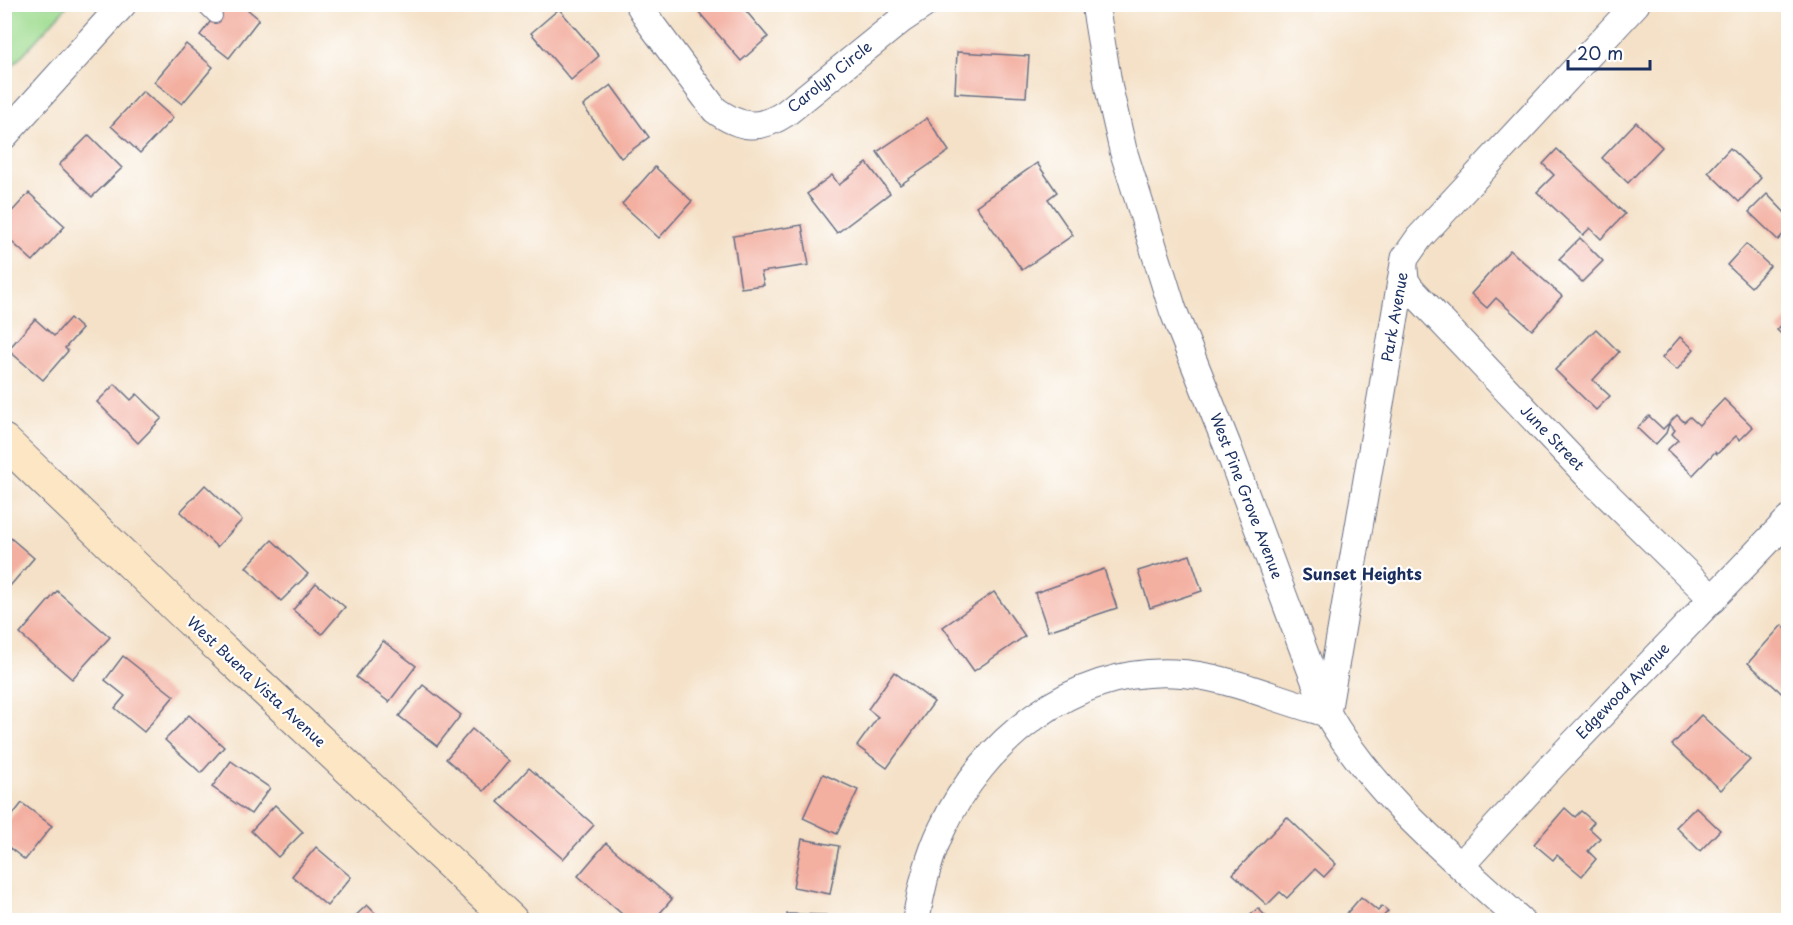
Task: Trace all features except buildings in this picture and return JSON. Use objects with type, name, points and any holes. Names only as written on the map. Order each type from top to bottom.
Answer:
[{"type":"street","points":[[4,136],[123,4]]},
{"type":"street","name":"Carolyn Circle","points":[[639,4],[651,24],[715,110],[742,124],[758,125],[773,122],[786,113],[901,20],[925,4]]},
{"type":"street","name":"West Pine Grove Avenue","points":[[1095,4],[1109,90],[1123,150],[1173,310],[1235,466],[1327,713],[1343,741],[1379,784],[1520,921]]},
{"type":"street","name":"Park Avenue","points":[[1327,713],[1405,258],[1419,238],[1636,4]]},
{"type":"street","name":"June Street","points":[[1404,269],[1405,280],[1410,288],[1592,480],[1713,599]]},
{"type":"street","name":"West Buena Vista Avenue","points":[[4,441],[511,921]]},
{"type":"street","name":"Edgewood Avenue","points":[[1461,865],[1552,766],[1788,520]]},
{"type":"street","points":[[916,921],[920,892],[930,860],[942,828],[964,790],[984,763],[1007,739],[1033,717],[1061,699],[1115,678],[1173,672],[1230,681],[1296,705],[1327,713]]},
{"type":"lane","points":[[203,4],[215,16]]},
{"type":"green space","points":[[4,5],[68,5],[5,74]]},
{"type":"district","name":"Sunset Heights","points":[[1362,574]]}]
